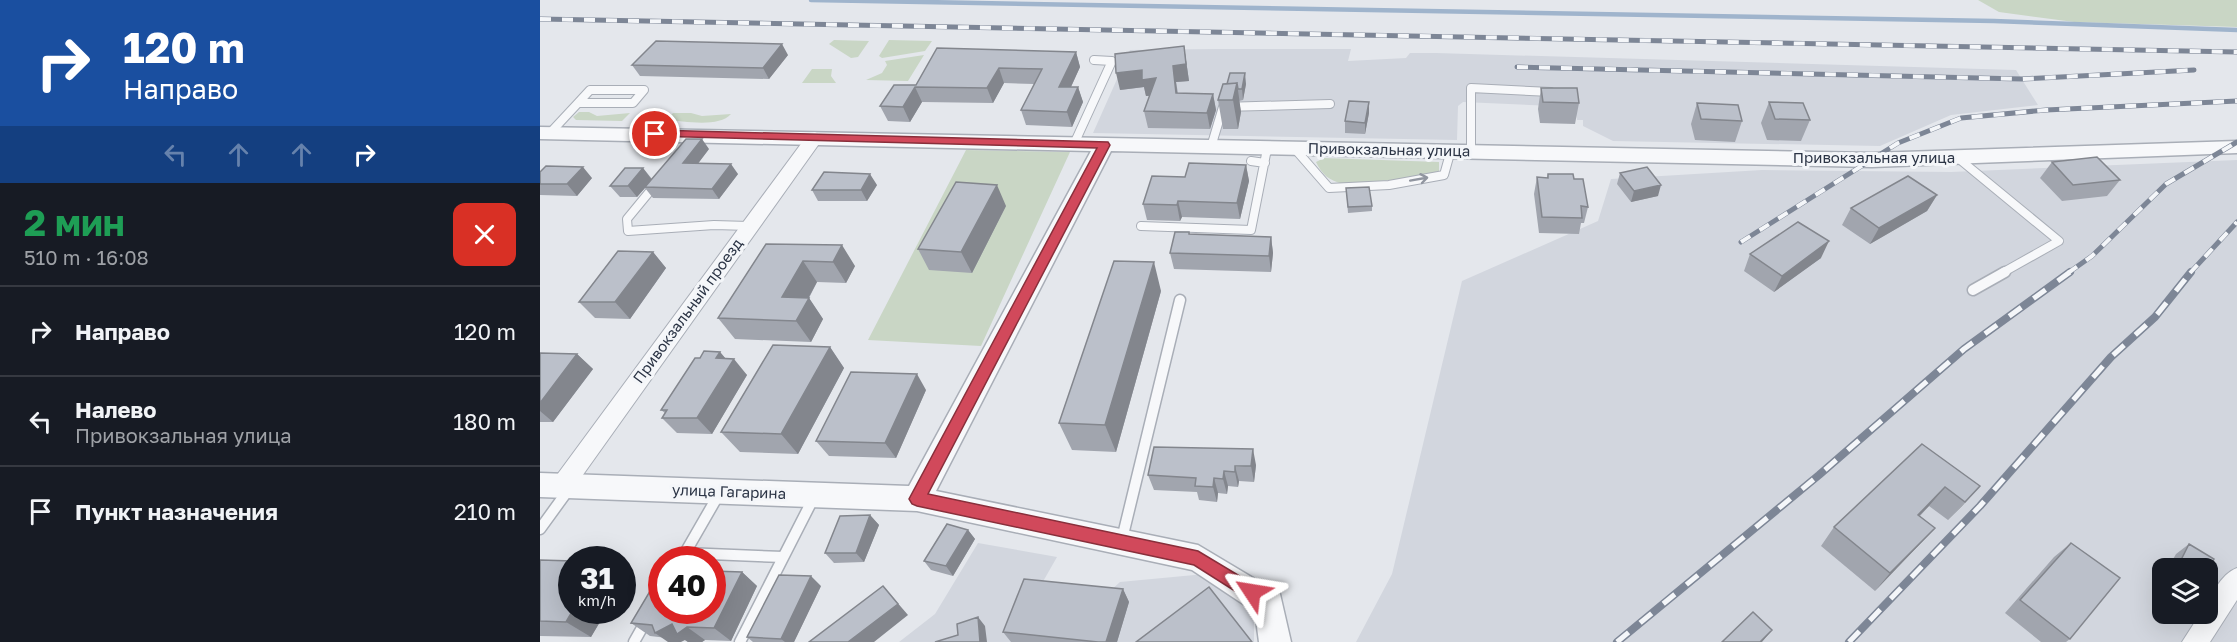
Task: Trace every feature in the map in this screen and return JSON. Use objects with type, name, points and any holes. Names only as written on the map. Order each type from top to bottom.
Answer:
[{"type":"street","name":"Привокзальная улица","points":[[545,133],[693,139],[815,136],[1211,147],[1266,156],[1295,149],[1461,150],[1872,160],[2237,147]]},
{"type":"street","name":"Привокзальный проезд","points":[[558,486],[815,136]]},
{"type":"street","points":[[917,499],[1104,145]]},
{"type":"street","name":"улица Гагарина","points":[[558,486],[917,499],[1121,541],[1198,558],[1269,604],[1275,642]]},
{"type":"street","points":[[2195,642],[2237,579]]},
{"type":"lane","points":[[1074,144],[1112,61],[1094,60]]},
{"type":"lane","points":[[1295,149],[1329,188],[1338,193],[1378,190],[1389,185],[1444,175],[1461,150],[1471,88],[1557,92]]},
{"type":"lane","points":[[545,133],[590,90],[644,90],[633,103],[578,103]]},
{"type":"lane","points":[[1211,147],[1222,107],[1330,104]]},
{"type":"lane","points":[[1141,226],[1251,230],[1266,156],[1251,161]]},
{"type":"lane","points":[[1958,158],[2059,242],[1973,290]]},
{"type":"lane","points":[[662,177],[627,219],[628,231],[662,231],[714,225],[749,226]]},
{"type":"lane","points":[[1121,541],[1180,300]]},
{"type":"lane","points":[[540,529],[558,486]]},
{"type":"lane","points":[[689,546],[720,492]]},
{"type":"lane","points":[[740,642],[815,495]]},
{"type":"lane","points":[[726,556],[783,557]]},
{"type":"lane","points":[[634,642],[648,617]]},
{"type":"shaded area","points":[[1351,49],[1348,61],[1406,58],[1410,53],[1436,53],[2016,70],[2038,105],[1951,115],[1880,146],[1613,141],[1583,126],[1583,120],[1577,120],[1575,107],[1463,102],[1458,106],[1457,140],[1093,133],[1130,50]]},
{"type":"shaded area","points":[[2237,160],[2237,642],[1356,642],[1392,574],[1462,281],[1598,221],[1611,179],[1762,170],[1951,172]]},
{"type":"shaded area","points":[[978,543],[1057,557],[1041,585],[1110,591],[1120,582],[1205,574],[1254,616],[1254,642],[899,642],[935,614]]},
{"type":"green space","points":[[1978,0],[2237,0],[2237,27],[2074,22],[1999,12]]},
{"type":"green space","points":[[834,40],[869,41],[858,57],[851,58],[829,44]]},
{"type":"green space","points":[[889,40],[932,41],[925,51],[882,58],[879,56]]},
{"type":"green space","points":[[924,55],[908,81],[866,80],[882,73],[887,65],[885,61]]},
{"type":"green space","points":[[812,69],[832,69],[831,76],[836,83],[802,83]]},
{"type":"green space","points":[[579,112],[589,112],[597,116],[630,113],[622,121],[576,120],[573,117]]},
{"type":"green space","points":[[673,113],[691,113],[702,116],[731,114],[726,118],[710,122],[666,120]]},
{"type":"green space","points":[[966,150],[1070,152],[981,346],[868,340]]},
{"type":"green space","points":[[1324,158],[1439,162],[1439,171],[1415,178],[1343,184],[1323,174],[1316,162]]},
{"type":"building","points":[[656,41],[782,44],[763,68],[632,65]]},
{"type":"building","points":[[1184,46],[1186,64],[1173,66],[1176,93],[1213,94],[1207,113],[1144,111],[1156,78],[1142,80],[1142,70],[1116,73],[1115,54]]},
{"type":"building","points":[[937,48],[1076,52],[1059,87],[1078,87],[1067,112],[1021,110],[1042,69],[999,68],[987,88],[915,87],[903,107],[880,106],[894,85],[916,85]]},
{"type":"building","points":[[1230,73],[1245,73],[1242,89],[1238,89],[1237,83],[1227,84]]},
{"type":"building","points":[[1237,83],[1233,100],[1218,100],[1223,84]]},
{"type":"building","points":[[1541,88],[1577,88],[1579,103],[1543,102]]},
{"type":"building","points":[[1349,101],[1369,102],[1365,123],[1345,121]]},
{"type":"building","points":[[1769,102],[1803,103],[1810,120],[1775,119]]},
{"type":"building","points":[[1697,103],[1738,105],[1742,121],[1701,119]]},
{"type":"building","points":[[686,139],[702,139],[683,163],[731,164],[712,189],[645,187]]},
{"type":"building","points":[[2097,157],[2120,180],[2073,185],[2052,162]]},
{"type":"building","points":[[1189,163],[1246,165],[1237,203],[1178,201],[1177,205],[1143,204],[1152,176],[1185,177]]},
{"type":"building","points":[[546,166],[583,167],[567,184],[540,184],[540,172]]},
{"type":"building","points":[[1647,167],[1661,185],[1634,191],[1620,173]]},
{"type":"building","points":[[625,168],[643,168],[628,186],[610,186]]},
{"type":"building","points":[[824,172],[870,174],[861,190],[812,190]]},
{"type":"building","points":[[1548,174],[1573,174],[1574,179],[1583,179],[1588,207],[1581,206],[1582,218],[1542,217],[1537,177],[1548,178]]},
{"type":"building","points":[[1908,176],[1937,195],[1879,228],[1851,208]]},
{"type":"building","points":[[956,182],[997,185],[961,252],[918,249]]},
{"type":"building","points":[[1369,187],[1372,206],[1348,207],[1346,188]]},
{"type":"building","points":[[1798,222],[1829,241],[1782,276],[1750,254]]},
{"type":"building","points":[[1175,232],[1271,237],[1269,256],[1170,253]]},
{"type":"building","points":[[766,244],[842,245],[833,262],[803,261],[782,297],[809,298],[796,321],[718,318]]},
{"type":"building","points":[[618,251],[653,252],[615,302],[579,302]]},
{"type":"building","points":[[1114,261],[1154,262],[1105,425],[1059,423]]},
{"type":"building","points":[[773,345],[830,347],[781,434],[721,432]]},
{"type":"building","points":[[704,351],[720,352],[716,358],[734,359],[697,418],[662,418],[667,410],[661,410],[695,358],[700,358]]},
{"type":"building","points":[[540,353],[577,354],[540,403]]},
{"type":"building","points":[[851,372],[917,374],[885,443],[816,441]]},
{"type":"building","points":[[1922,444],[1980,486],[1965,502],[1945,487],[1918,515],[1935,528],[1890,573],[1834,527]]},
{"type":"building","points":[[1154,447],[1253,449],[1251,466],[1235,466],[1235,472],[1224,471],[1223,479],[1214,478],[1213,487],[1195,486],[1196,478],[1148,475]]},
{"type":"building","points":[[870,515],[856,553],[825,553],[840,516]]},
{"type":"building","points":[[947,524],[968,530],[946,566],[924,561]]},
{"type":"building","points":[[2071,543],[2120,578],[2070,639],[2020,600]]},
{"type":"building","points":[[2189,544],[2212,558],[2182,558]]},
{"type":"building","points":[[540,560],[558,561],[558,622],[540,621]]},
{"type":"building","points":[[726,571],[742,572],[726,604]]},
{"type":"building","points":[[779,575],[811,576],[781,639],[747,637]]},
{"type":"building","points":[[1024,579],[1123,589],[1106,642],[1003,632]]},
{"type":"building","points":[[883,586],[898,604],[848,642],[809,642]]},
{"type":"building","points":[[1209,587],[1252,642],[1136,642]]},
{"type":"building","points":[[648,594],[648,624],[672,624],[655,633],[652,625],[636,623],[636,615]]},
{"type":"building","points":[[1753,612],[1772,630],[1760,642],[1722,642]]},
{"type":"building","points":[[978,617],[980,642],[935,642],[958,635],[957,624]]},
{"type":"building","points":[[672,624],[716,624],[714,628],[687,627],[677,634]]},
{"type":"waterway","points":[[811,0],[1994,21],[2237,30]]},
{"type":"railway","points":[[540,19],[2237,52]]},
{"type":"railway","points":[[1517,67],[2022,79],[2194,70]]},
{"type":"railway","points":[[1741,242],[1898,143],[1961,118],[2046,110],[2237,101]]},
{"type":"railway","points":[[2068,273],[2092,256],[2166,184],[2237,142]]},
{"type":"railway","points":[[2190,273],[2237,222]]},
{"type":"railway","points":[[1617,642],[1819,475],[1964,349],[2070,272]]},
{"type":"railway","points":[[1849,642],[1980,506],[2111,357],[2155,317],[2191,272]]},
{"type":"route","points":[[655,134],[869,137],[1104,145],[917,499],[1198,558],[1252,592]]}]
